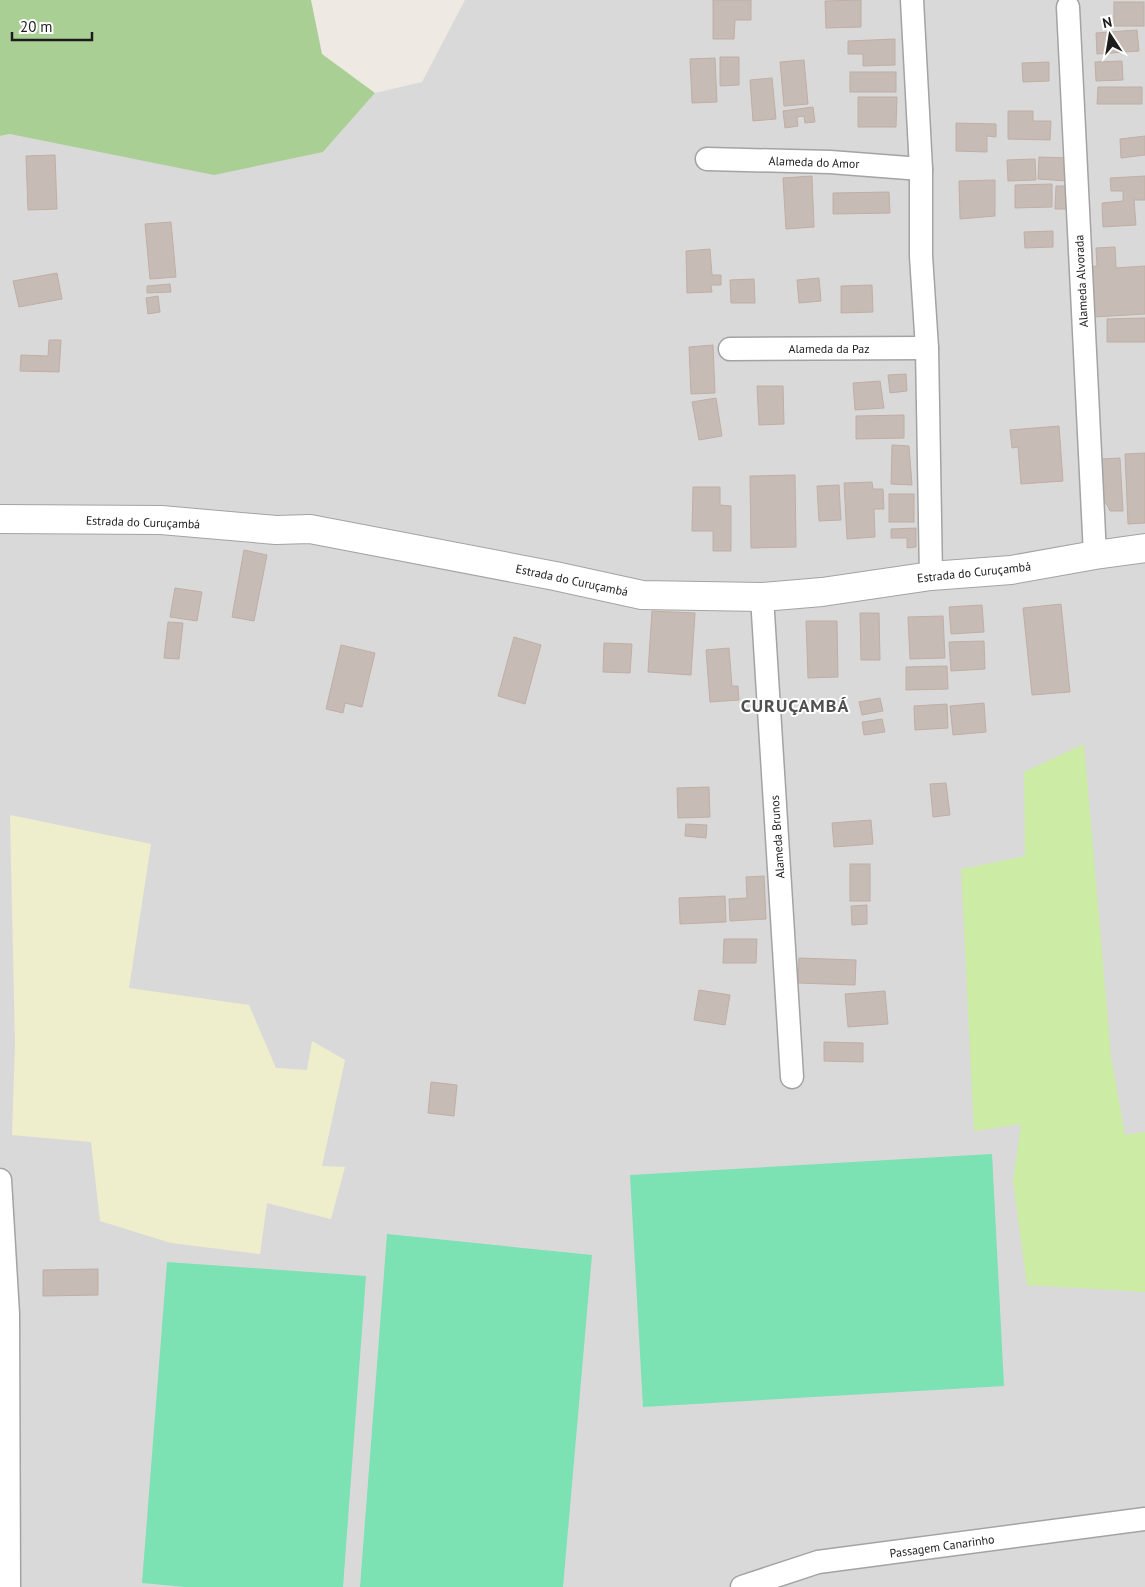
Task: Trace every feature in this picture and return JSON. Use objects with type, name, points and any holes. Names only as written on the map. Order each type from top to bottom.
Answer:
[{"type":"street","points":[[912,0],[921,168],[922,256],[927,348],[931,576]]},
{"type":"street","name":"Alameda Alvorada","points":[[1068,7],[1095,555]]},
{"type":"street","name":"Alameda do Amor","points":[[707,159],[830,162],[921,168]]},
{"type":"street","name":"Alameda da Paz","points":[[730,348],[927,348]]},
{"type":"street","name":"Estrada do Curuçambá","points":[[0,519],[161,520],[276,530],[310,529],[545,574],[642,595],[762,597],[822,592],[931,576],[1011,570],[1145,548]]},
{"type":"street","name":"Alameda Brunos","points":[[762,597],[792,1077]]},
{"type":"street","points":[[0,1180],[8,1314],[9,1587]]},
{"type":"street","name":"Passagem Canarinho","points":[[742,1587],[818,1562],[1145,1519]]},
{"type":"shaded area","points":[[465,0],[1145,0],[1145,1587],[0,1587],[0,136],[10,134],[323,152],[375,93],[422,82]]},
{"type":"green space","points":[[0,0],[311,0],[322,54],[375,93],[323,152],[214,175],[10,134],[0,136]]},
{"type":"green space","points":[[1084,744],[1111,1056],[1125,1135],[1145,1132],[1145,1292],[1027,1285],[1013,1181],[1021,1124],[974,1131],[961,869],[1025,856],[1024,772]]},
{"type":"green space","points":[[10,815],[151,844],[129,988],[249,1005],[276,1068],[307,1070],[312,1041],[345,1060],[322,1166],[345,1167],[331,1219],[267,1203],[260,1254],[171,1243],[100,1221],[91,1142],[12,1135],[15,1044]]},
{"type":"green space","points":[[992,1154],[1004,1386],[643,1407],[630,1175]]},
{"type":"green space","points":[[387,1234],[592,1255],[563,1587],[360,1587]]},
{"type":"green space","points":[[167,1262],[366,1276],[343,1587],[185,1587],[142,1583]]},
{"type":"building","points":[[713,0],[751,0],[751,20],[735,20],[734,39],[713,39]]},
{"type":"building","points":[[861,0],[861,27],[826,28],[825,1]]},
{"type":"building","points":[[1114,2],[1144,2],[1144,26],[1114,26]]},
{"type":"building","points":[[1137,30],[1139,51],[1097,54],[1096,33]]},
{"type":"building","points":[[895,39],[895,65],[863,66],[863,54],[848,54],[848,41]]},
{"type":"building","points":[[720,57],[739,57],[739,85],[720,86]]},
{"type":"building","points":[[715,58],[717,102],[692,103],[690,59]]},
{"type":"building","points":[[804,60],[808,104],[784,106],[780,62]]},
{"type":"building","points":[[1122,61],[1123,80],[1096,81],[1095,62]]},
{"type":"building","points":[[1049,62],[1049,81],[1023,82],[1022,63]]},
{"type":"building","points":[[850,72],[896,72],[896,92],[850,92]]},
{"type":"building","points":[[772,78],[776,119],[753,121],[750,80]]},
{"type":"building","points":[[1098,87],[1142,87],[1142,104],[1097,104]]},
{"type":"building","points":[[858,97],[897,97],[896,127],[858,127]]},
{"type":"building","points":[[813,107],[815,122],[805,123],[804,116],[797,117],[798,126],[785,128],[783,111]]},
{"type":"building","points":[[1008,111],[1033,111],[1033,121],[1051,121],[1050,140],[1008,139]]},
{"type":"building","points":[[956,123],[996,124],[996,137],[987,136],[987,152],[956,151]]},
{"type":"building","points":[[1145,136],[1145,155],[1121,158],[1120,139]]},
{"type":"building","points":[[55,155],[57,209],[28,210],[26,156]]},
{"type":"building","points":[[1039,157],[1068,158],[1067,181],[1038,179]]},
{"type":"building","points":[[1035,159],[1036,180],[1008,181],[1007,160]]},
{"type":"building","points":[[812,176],[814,227],[786,229],[783,178]]},
{"type":"building","points":[[1145,176],[1145,200],[1134,200],[1136,225],[1103,227],[1102,203],[1123,201],[1123,191],[1111,191],[1110,178]]},
{"type":"building","points":[[995,180],[995,216],[960,219],[959,181]]},
{"type":"building","points":[[1052,184],[1052,207],[1015,208],[1015,185]]},
{"type":"building","points":[[1056,186],[1066,186],[1066,209],[1055,209]]},
{"type":"building","points":[[889,192],[890,213],[833,214],[833,193]]},
{"type":"building","points":[[171,222],[176,277],[150,279],[145,224]]},
{"type":"building","points":[[1053,231],[1053,247],[1025,248],[1024,232]]},
{"type":"building","points":[[1115,247],[1116,268],[1145,266],[1145,314],[1094,317],[1091,267],[1097,266],[1096,248]]},
{"type":"building","points":[[710,249],[712,275],[721,275],[721,285],[711,285],[712,292],[687,293],[686,251]]},
{"type":"building","points":[[57,273],[62,299],[19,307],[13,281]]},
{"type":"building","points":[[819,278],[821,301],[799,303],[797,280]]},
{"type":"building","points":[[754,279],[755,303],[731,303],[730,280]]},
{"type":"building","points":[[170,284],[171,292],[147,293],[147,286]]},
{"type":"building","points":[[872,285],[873,312],[841,313],[841,286]]},
{"type":"building","points":[[158,296],[160,312],[148,314],[146,298]]},
{"type":"building","points":[[1145,318],[1145,342],[1107,342],[1107,319]]},
{"type":"building","points":[[49,340],[61,340],[59,372],[20,371],[21,355],[48,356]]},
{"type":"building","points":[[713,345],[715,393],[691,394],[689,347]]},
{"type":"building","points":[[906,374],[907,391],[890,393],[888,375]]},
{"type":"building","points":[[880,381],[884,408],[855,410],[853,383]]},
{"type":"building","points":[[757,386],[783,386],[784,424],[759,425]]},
{"type":"building","points":[[716,398],[722,436],[699,440],[692,402]]},
{"type":"building","points":[[904,415],[904,438],[856,439],[856,416]]},
{"type":"building","points":[[1059,426],[1063,481],[1021,484],[1018,447],[1012,448],[1010,430]]},
{"type":"building","points":[[892,445],[909,446],[912,485],[891,484]]},
{"type":"building","points":[[1145,453],[1145,523],[1128,524],[1125,454]]},
{"type":"building","points":[[1120,458],[1123,511],[1110,511],[1106,503],[1098,503],[1096,467],[1102,467],[1101,459]]},
{"type":"building","points":[[795,475],[796,547],[751,548],[750,476]]},
{"type":"building","points":[[872,482],[873,489],[883,489],[884,509],[874,509],[875,537],[847,539],[844,483]]},
{"type":"building","points":[[839,485],[841,520],[819,521],[817,486]]},
{"type":"building","points":[[693,487],[720,487],[720,505],[731,506],[731,551],[713,551],[713,531],[692,531]]},
{"type":"building","points":[[889,494],[914,494],[914,522],[889,522]]},
{"type":"building","points":[[916,528],[916,547],[907,548],[907,538],[891,538],[891,529]]},
{"type":"building","points":[[244,550],[267,555],[254,621],[232,617]]},
{"type":"building","points":[[175,588],[202,592],[197,621],[170,617]]},
{"type":"building","points":[[1061,604],[1070,692],[1032,695],[1023,608]]},
{"type":"building","points":[[982,605],[984,632],[951,634],[949,607]]},
{"type":"building","points":[[652,611],[695,613],[691,675],[648,672]]},
{"type":"building","points":[[860,613],[879,613],[880,660],[861,660]]},
{"type":"building","points":[[943,616],[945,658],[910,659],[908,617]]},
{"type":"building","points":[[806,621],[837,621],[838,677],[808,678]]},
{"type":"building","points":[[168,622],[183,623],[179,659],[164,658]]},
{"type":"building","points":[[514,637],[541,645],[525,704],[498,696]]},
{"type":"building","points":[[984,641],[985,669],[951,671],[949,642]]},
{"type":"building","points":[[604,643],[632,644],[630,673],[603,672]]},
{"type":"building","points":[[341,645],[375,653],[362,707],[345,703],[343,713],[326,709]]},
{"type":"building","points":[[729,648],[732,686],[738,686],[739,700],[710,702],[706,650]]},
{"type":"building","points":[[947,666],[948,689],[906,690],[906,667]]},
{"type":"building","points":[[880,698],[883,711],[862,715],[859,702]]},
{"type":"building","points":[[984,703],[986,732],[953,735],[950,706]]},
{"type":"building","points":[[947,704],[948,728],[915,730],[914,706]]},
{"type":"building","points":[[882,719],[885,732],[864,735],[862,722]]},
{"type":"building","points":[[946,783],[950,815],[933,817],[930,784]]},
{"type":"building","points":[[709,787],[710,817],[678,818],[677,788]]},
{"type":"building","points":[[871,820],[873,844],[834,847],[832,823]]},
{"type":"building","points":[[686,824],[707,825],[706,838],[685,836]]},
{"type":"building","points":[[850,864],[870,864],[870,901],[850,901]]},
{"type":"building","points":[[764,876],[766,919],[730,921],[729,899],[747,898],[746,877]]},
{"type":"building","points":[[725,896],[726,922],[680,924],[679,898]]},
{"type":"building","points":[[867,905],[867,924],[852,925],[851,906]]},
{"type":"building","points":[[724,939],[757,939],[756,963],[723,963]]},
{"type":"building","points":[[799,958],[856,960],[855,985],[798,983]]},
{"type":"building","points":[[699,990],[730,995],[725,1025],[694,1020]]},
{"type":"building","points":[[885,991],[888,1024],[848,1027],[845,994]]},
{"type":"building","points":[[824,1042],[863,1043],[863,1062],[824,1061]]},
{"type":"building","points":[[431,1082],[457,1085],[454,1116],[428,1113]]},
{"type":"building","points":[[98,1269],[98,1295],[43,1296],[43,1270]]},
{"type":"district","name":"CURUÇAMBÁ","points":[[795,705]]}]
